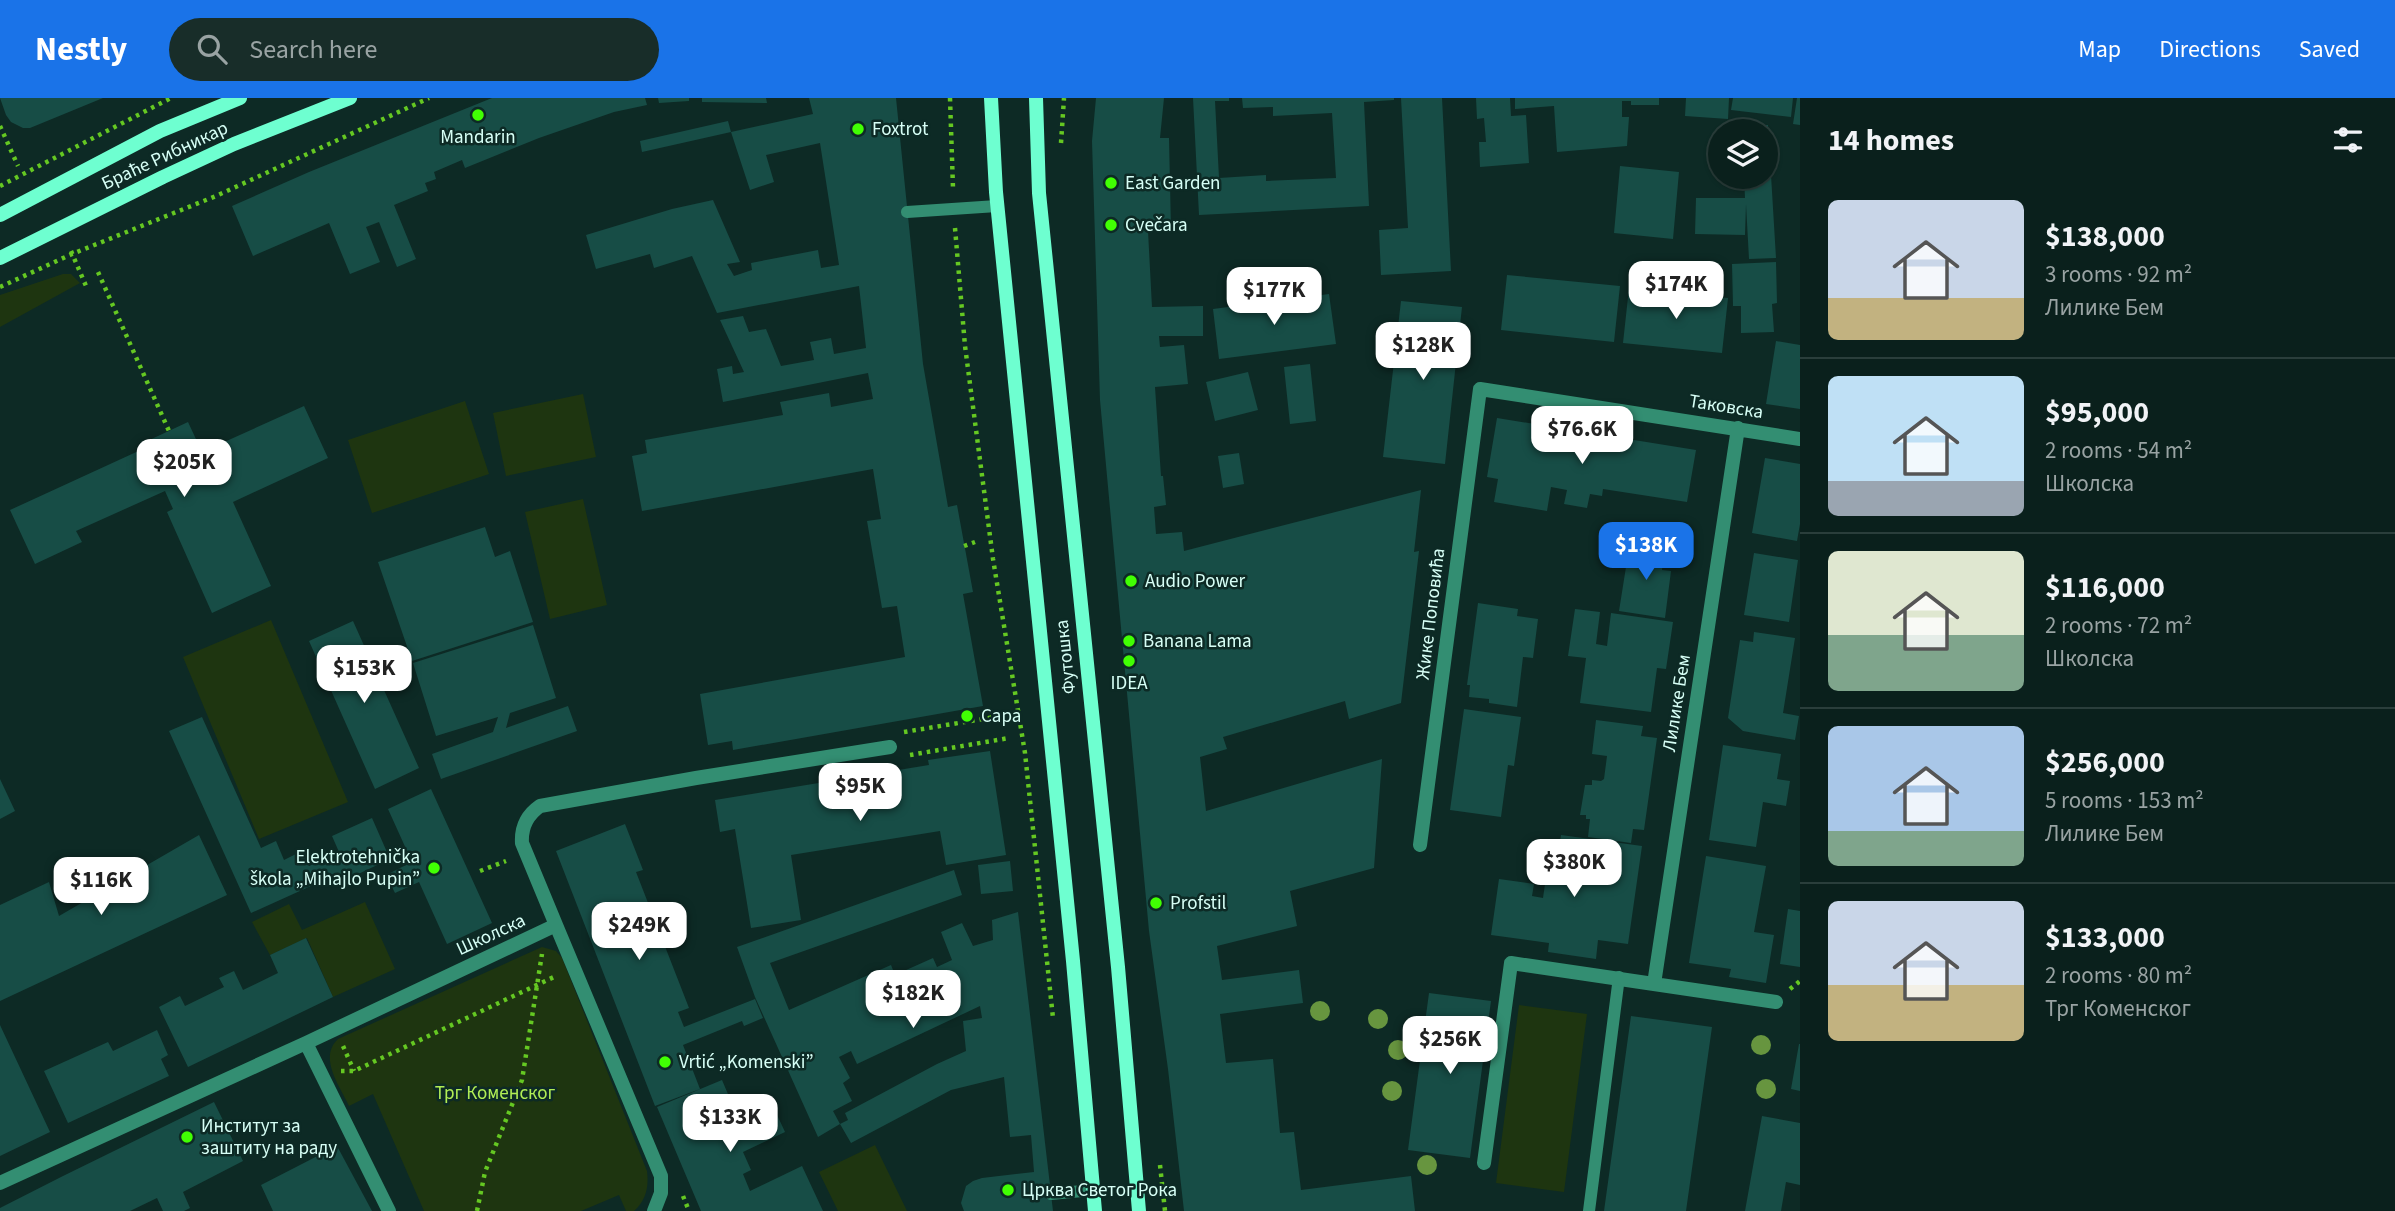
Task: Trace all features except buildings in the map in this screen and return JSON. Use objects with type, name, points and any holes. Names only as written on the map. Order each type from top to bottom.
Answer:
[{"type":"main road","name":"Браће Рибникар","points":[[0,215],[160,131],[240,98]]},
{"type":"main road","name":"Браће Рибникар","points":[[0,258],[234,144],[349,98]]},
{"type":"main road","name":"Футошка","points":[[991,98],[997,206],[1073,961],[1095,1211]]},
{"type":"main road","name":"Футошка","points":[[1036,98],[1039,193],[1118,967],[1139,1211]]},
{"type":"street","name":"Таковска","points":[[1480,388],[1800,439]]},
{"type":"street","name":"Жике Поповића","points":[[1420,845],[1480,388]]},
{"type":"street","name":"Лилике Бем","points":[[1654,984],[1738,428]]},
{"type":"street","name":"Школска","points":[[0,1183],[556,925],[522,843],[522,830],[526,820],[540,806],[890,747]]},
{"type":"street","points":[[556,925],[661,1176],[662,1193],[654,1211]]},
{"type":"street","points":[[1484,1163],[1511,963],[1776,1002]]},
{"type":"street","points":[[306,1043],[389,1211]]},
{"type":"lane","points":[[907,212],[997,206]]},
{"type":"lane","points":[[1589,1211],[1619,977]]},
{"type":"lane","points":[[1051,1194],[1093,1190]]},
{"type":"path","points":[[0,186],[171,98]]},
{"type":"path","points":[[0,287],[72,254],[216,196],[429,98]]},
{"type":"path","points":[[950,98],[954,209],[965,346],[993,559],[1025,753],[1055,1029]]},
{"type":"path","points":[[0,126],[18,166]]},
{"type":"path","points":[[60,228],[86,286]]},
{"type":"path","points":[[98,272],[169,431]]},
{"type":"path","points":[[964,545],[975,542]]},
{"type":"path","points":[[901,732],[1007,715]]},
{"type":"path","points":[[905,756],[1009,738]]},
{"type":"path","points":[[481,872],[510,859]]},
{"type":"path","points":[[477,1211],[485,1172],[522,1080],[540,958],[556,925]]},
{"type":"path","points":[[319,1070],[354,1071],[574,967]]},
{"type":"path","points":[[679,1186],[689,1211]]},
{"type":"green space","points":[[63,274],[71,274],[80,283],[0,327],[0,295]]},
{"type":"green space","points":[[583,394],[596,457],[506,476],[493,413]]},
{"type":"green space","points":[[465,401],[489,474],[372,513],[348,440]]},
{"type":"green space","points":[[583,499],[607,605],[550,619],[525,512]]},
{"type":"green space","points":[[271,620],[348,802],[259,839],[183,657]]},
{"type":"green space","points":[[365,902],[395,969],[333,997],[307,938],[270,955],[252,922],[289,904],[302,930]]},
{"type":"green space","name":"Трг Коменског","points":[[542,947],[556,951],[562,958],[647,1171],[648,1182],[644,1198],[634,1211],[626,1211],[619,1195],[581,1211],[424,1211],[373,1094],[349,1106],[330,1063],[332,1047],[338,1039]]},
{"type":"green space","points":[[1519,1005],[1587,1014],[1564,1192],[1496,1183]]},
{"type":"green space","points":[[875,1145],[907,1211],[838,1211],[819,1172]]},
{"type":"place","name":"Mandarin","points":[[478,115]]},
{"type":"place","name":"Foxtrot","points":[[858,129]]},
{"type":"place","name":"East Garden","points":[[1111,183]]},
{"type":"place","name":"Cvečara","points":[[1111,225]]},
{"type":"place","name":"Audio Power","points":[[1131,581]]},
{"type":"place","name":"Banana Lama","points":[[1129,641]]},
{"type":"place","name":"IDEA","points":[[1129,661]]},
{"type":"place","name":"Сара","points":[[967,716]]},
{"type":"place","name":"Elektrotehnička škola „Mihajlo Pupin”","points":[[434,868]]},
{"type":"place","name":"Profstil","points":[[1156,903]]},
{"type":"place","name":"Vrtić „Komenski”","points":[[665,1062]]},
{"type":"place","name":"Институт за заштиту на раду","points":[[187,1137]]},
{"type":"place","name":"Црква Светог Рока","points":[[1008,1190]]}]
